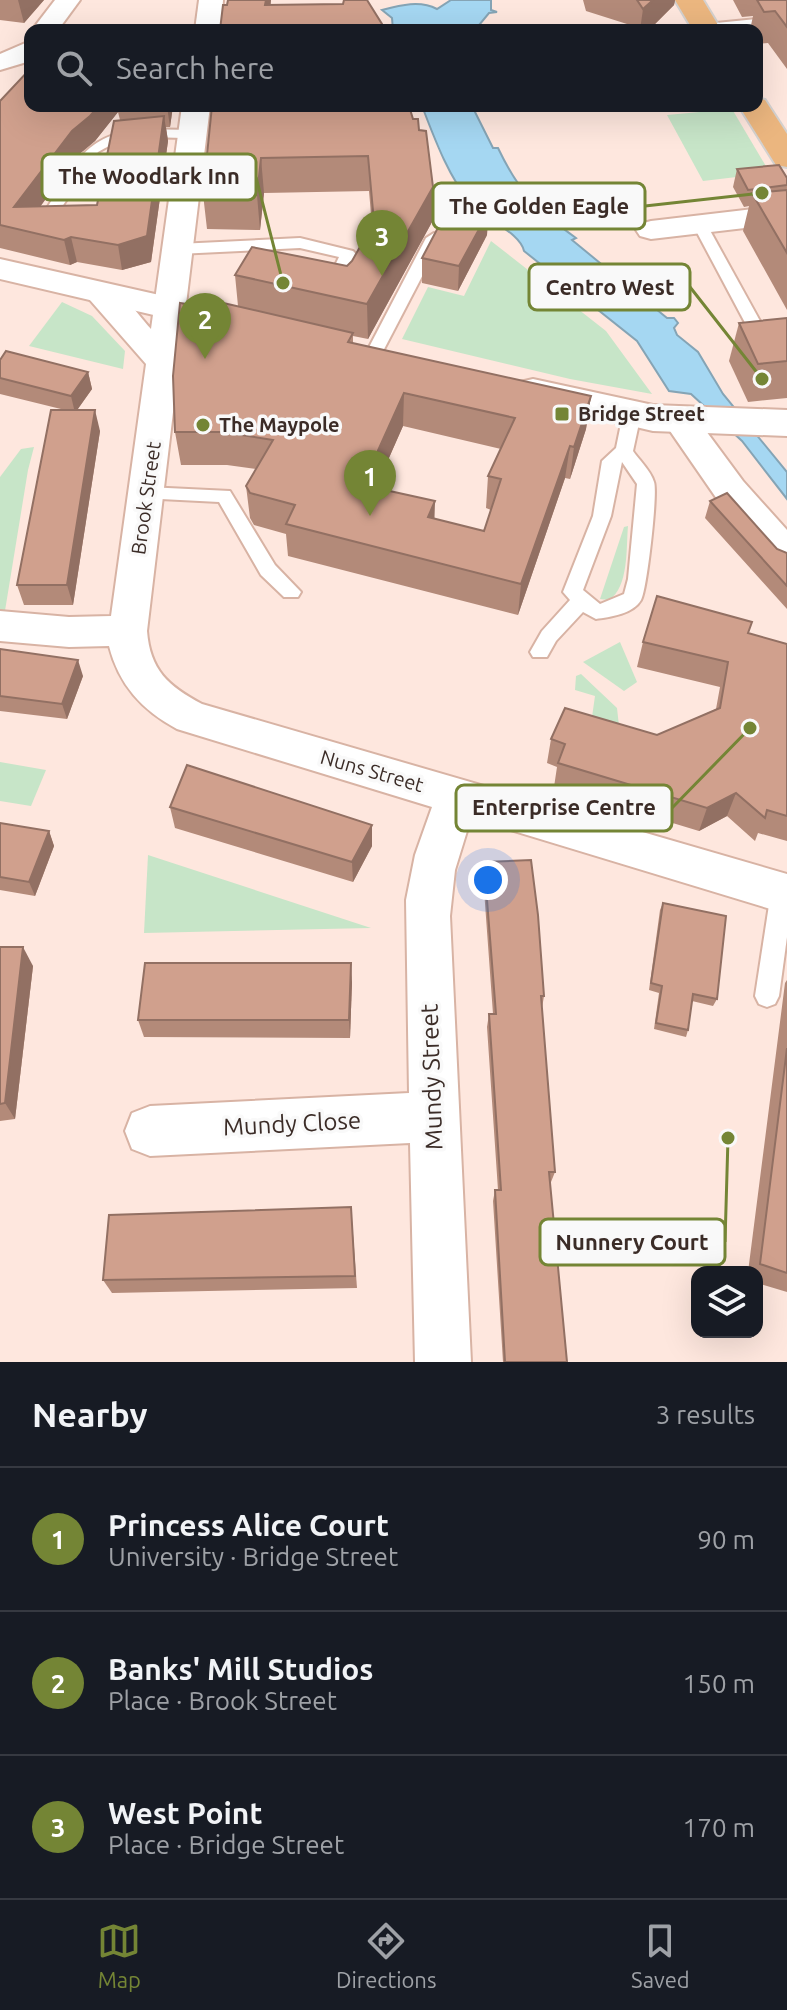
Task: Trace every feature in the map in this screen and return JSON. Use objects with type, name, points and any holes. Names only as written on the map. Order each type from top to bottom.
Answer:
[{"type":"main road","points":[[689,0],[703,24]]},
{"type":"main road","points":[[758,112],[787,158]]},
{"type":"street","points":[[50,24],[68,0]]},
{"type":"street","points":[[209,24],[211,0]]},
{"type":"street","name":"Brook Street","points":[[128,631],[165,365],[194,120]]},
{"type":"street","points":[[651,230],[787,214]]},
{"type":"street","points":[[0,269],[265,330]]},
{"type":"street","points":[[99,292],[165,365]]},
{"type":"street","points":[[505,385],[632,414],[692,421],[776,423]]},
{"type":"street","points":[[692,421],[730,490],[787,554]]},
{"type":"street","points":[[0,626],[69,632],[128,631]]},
{"type":"street","name":"Nuns Street","points":[[128,631],[130,655],[137,673],[155,695],[191,717],[784,893]]},
{"type":"street","name":"Mundy Street","points":[[443,1362],[428,890],[457,796]]},
{"type":"street","name":"Mundy Close","points":[[150,1131],[433,1117]]},
{"type":"lane","points":[[748,24],[782,20]]},
{"type":"lane","points":[[49,216],[93,149],[102,141],[194,120]]},
{"type":"lane","points":[[372,355],[444,219]]},
{"type":"lane","points":[[700,225],[758,332]]},
{"type":"lane","points":[[178,249],[300,243],[348,254],[333,286]]},
{"type":"lane","points":[[624,451],[646,483],[637,579],[632,598],[607,612],[590,609],[573,592],[602,516],[611,461],[624,451],[632,414]]},
{"type":"lane","points":[[147,493],[224,496],[268,570],[291,592]]},
{"type":"lane","points":[[540,652],[549,636],[581,601]]},
{"type":"lane","points":[[767,996],[784,893]]},
{"type":"green space","points":[[734,112],[770,173],[703,181],[667,115]]},
{"type":"green space","points":[[491,241],[606,331],[652,394],[570,379],[402,339],[428,287],[464,296]]},
{"type":"green space","points":[[62,302],[92,316],[125,351],[123,369],[29,346]]},
{"type":"green space","points":[[34,447],[3,623],[0,622],[0,477],[21,449]]},
{"type":"green space","points":[[628,526],[620,586],[609,600],[600,599],[624,527]]},
{"type":"green space","points":[[620,642],[637,682],[624,691],[583,662]]},
{"type":"green space","points":[[581,674],[617,708],[619,726],[592,717],[595,696],[575,690],[576,676]]},
{"type":"green space","points":[[0,762],[46,770],[31,806],[0,801]]},
{"type":"green space","points":[[148,855],[371,928],[144,933]]},
{"type":"water","points":[[451,0],[491,0],[491,10],[497,12],[489,13],[480,24],[392,24],[392,18],[382,10],[417,4],[437,9]]},
{"type":"water","points":[[424,112],[475,112],[493,148],[498,148],[530,199],[576,238],[572,240],[667,318],[674,318],[678,323],[674,328],[677,335],[698,352],[723,394],[787,472],[787,499],[742,441],[691,394],[669,391],[637,341],[524,251],[516,238],[470,202],[448,168]]},
{"type":"building","points":[[228,0],[266,0],[265,5],[343,4],[344,0],[367,0],[382,24],[221,24],[223,5],[227,5]]},
{"type":"building","points":[[637,0],[653,0],[643,9]]},
{"type":"building","points":[[757,0],[787,0],[787,27],[775,11],[764,12]]},
{"type":"building","points":[[24,75],[24,112],[94,112],[72,131],[14,207],[97,205],[114,121],[164,116],[147,236],[118,245],[71,237],[64,240],[0,225],[0,101]]},
{"type":"building","points":[[211,112],[411,112],[413,119],[418,119],[419,130],[426,131],[433,187],[367,304],[235,275],[252,247],[347,266],[374,222],[368,156],[261,158],[257,195],[203,194]]},
{"type":"building","points":[[779,165],[787,178],[787,185],[748,190],[737,169]]},
{"type":"building","points":[[787,190],[787,253],[752,193]]},
{"type":"building","points":[[451,203],[489,211],[459,266],[422,258]]},
{"type":"building","points":[[219,302],[353,333],[348,342],[591,396],[521,584],[286,524],[295,505],[250,493],[246,486],[273,440],[222,432],[175,432],[173,376],[180,303],[215,309]],"holes":[[[404,393],[515,418],[488,476],[501,479],[484,531],[428,517],[435,501],[367,486],[377,467],[371,466]]]},
{"type":"building","points":[[787,318],[787,361],[758,364],[739,323]]},
{"type":"building","points":[[6,351],[88,372],[71,396],[0,378],[0,360]]},
{"type":"building","points":[[51,410],[95,410],[67,585],[17,585]]},
{"type":"building","points":[[727,493],[777,549],[787,553],[787,586],[710,501]]},
{"type":"building","points":[[657,596],[752,622],[748,633],[787,644],[787,816],[767,810],[765,818],[736,793],[707,808],[558,763],[565,744],[551,739],[565,708],[657,735],[720,708],[728,662],[643,642]]},
{"type":"building","points":[[0,649],[78,660],[62,704],[0,696]]},
{"type":"building","points":[[187,765],[372,825],[352,862],[170,807]]},
{"type":"building","points":[[0,823],[49,831],[29,882],[0,877]]},
{"type":"building","points":[[531,860],[538,915],[555,1172],[549,1172],[567,1362],[505,1362],[495,1190],[501,1190],[489,1014],[496,1014],[484,862]]},
{"type":"building","points":[[663,903],[726,916],[717,999],[693,994],[688,1030],[656,1023],[662,986],[651,983]]},
{"type":"building","points":[[0,947],[23,947],[5,1103],[0,1104]]},
{"type":"building","points":[[145,963],[351,963],[349,1020],[138,1020]]},
{"type":"building","points":[[787,1048],[787,1273],[760,1264]]},
{"type":"building","points":[[351,1207],[355,1276],[103,1280],[109,1215]]},
{"type":"place","name":"The Golden Eagle","points":[[762,193]]},
{"type":"place","name":"West Point","points":[[382,276]]},
{"type":"place","name":"The Woodlark Inn","points":[[283,283]]},
{"type":"place","name":"Banks' Mill Studios","points":[[205,359]]},
{"type":"place","name":"Centro West","points":[[762,379]]},
{"type":"place","name":"Bridge Street","points":[[562,414]]},
{"type":"place","name":"The Maypole","points":[[203,425]]},
{"type":"place","name":"Princess Alice Court","points":[[370,516]]},
{"type":"place","name":"Enterprise Centre","points":[[750,728]]},
{"type":"place","name":"Nunnery Court","points":[[728,1138]]}]
